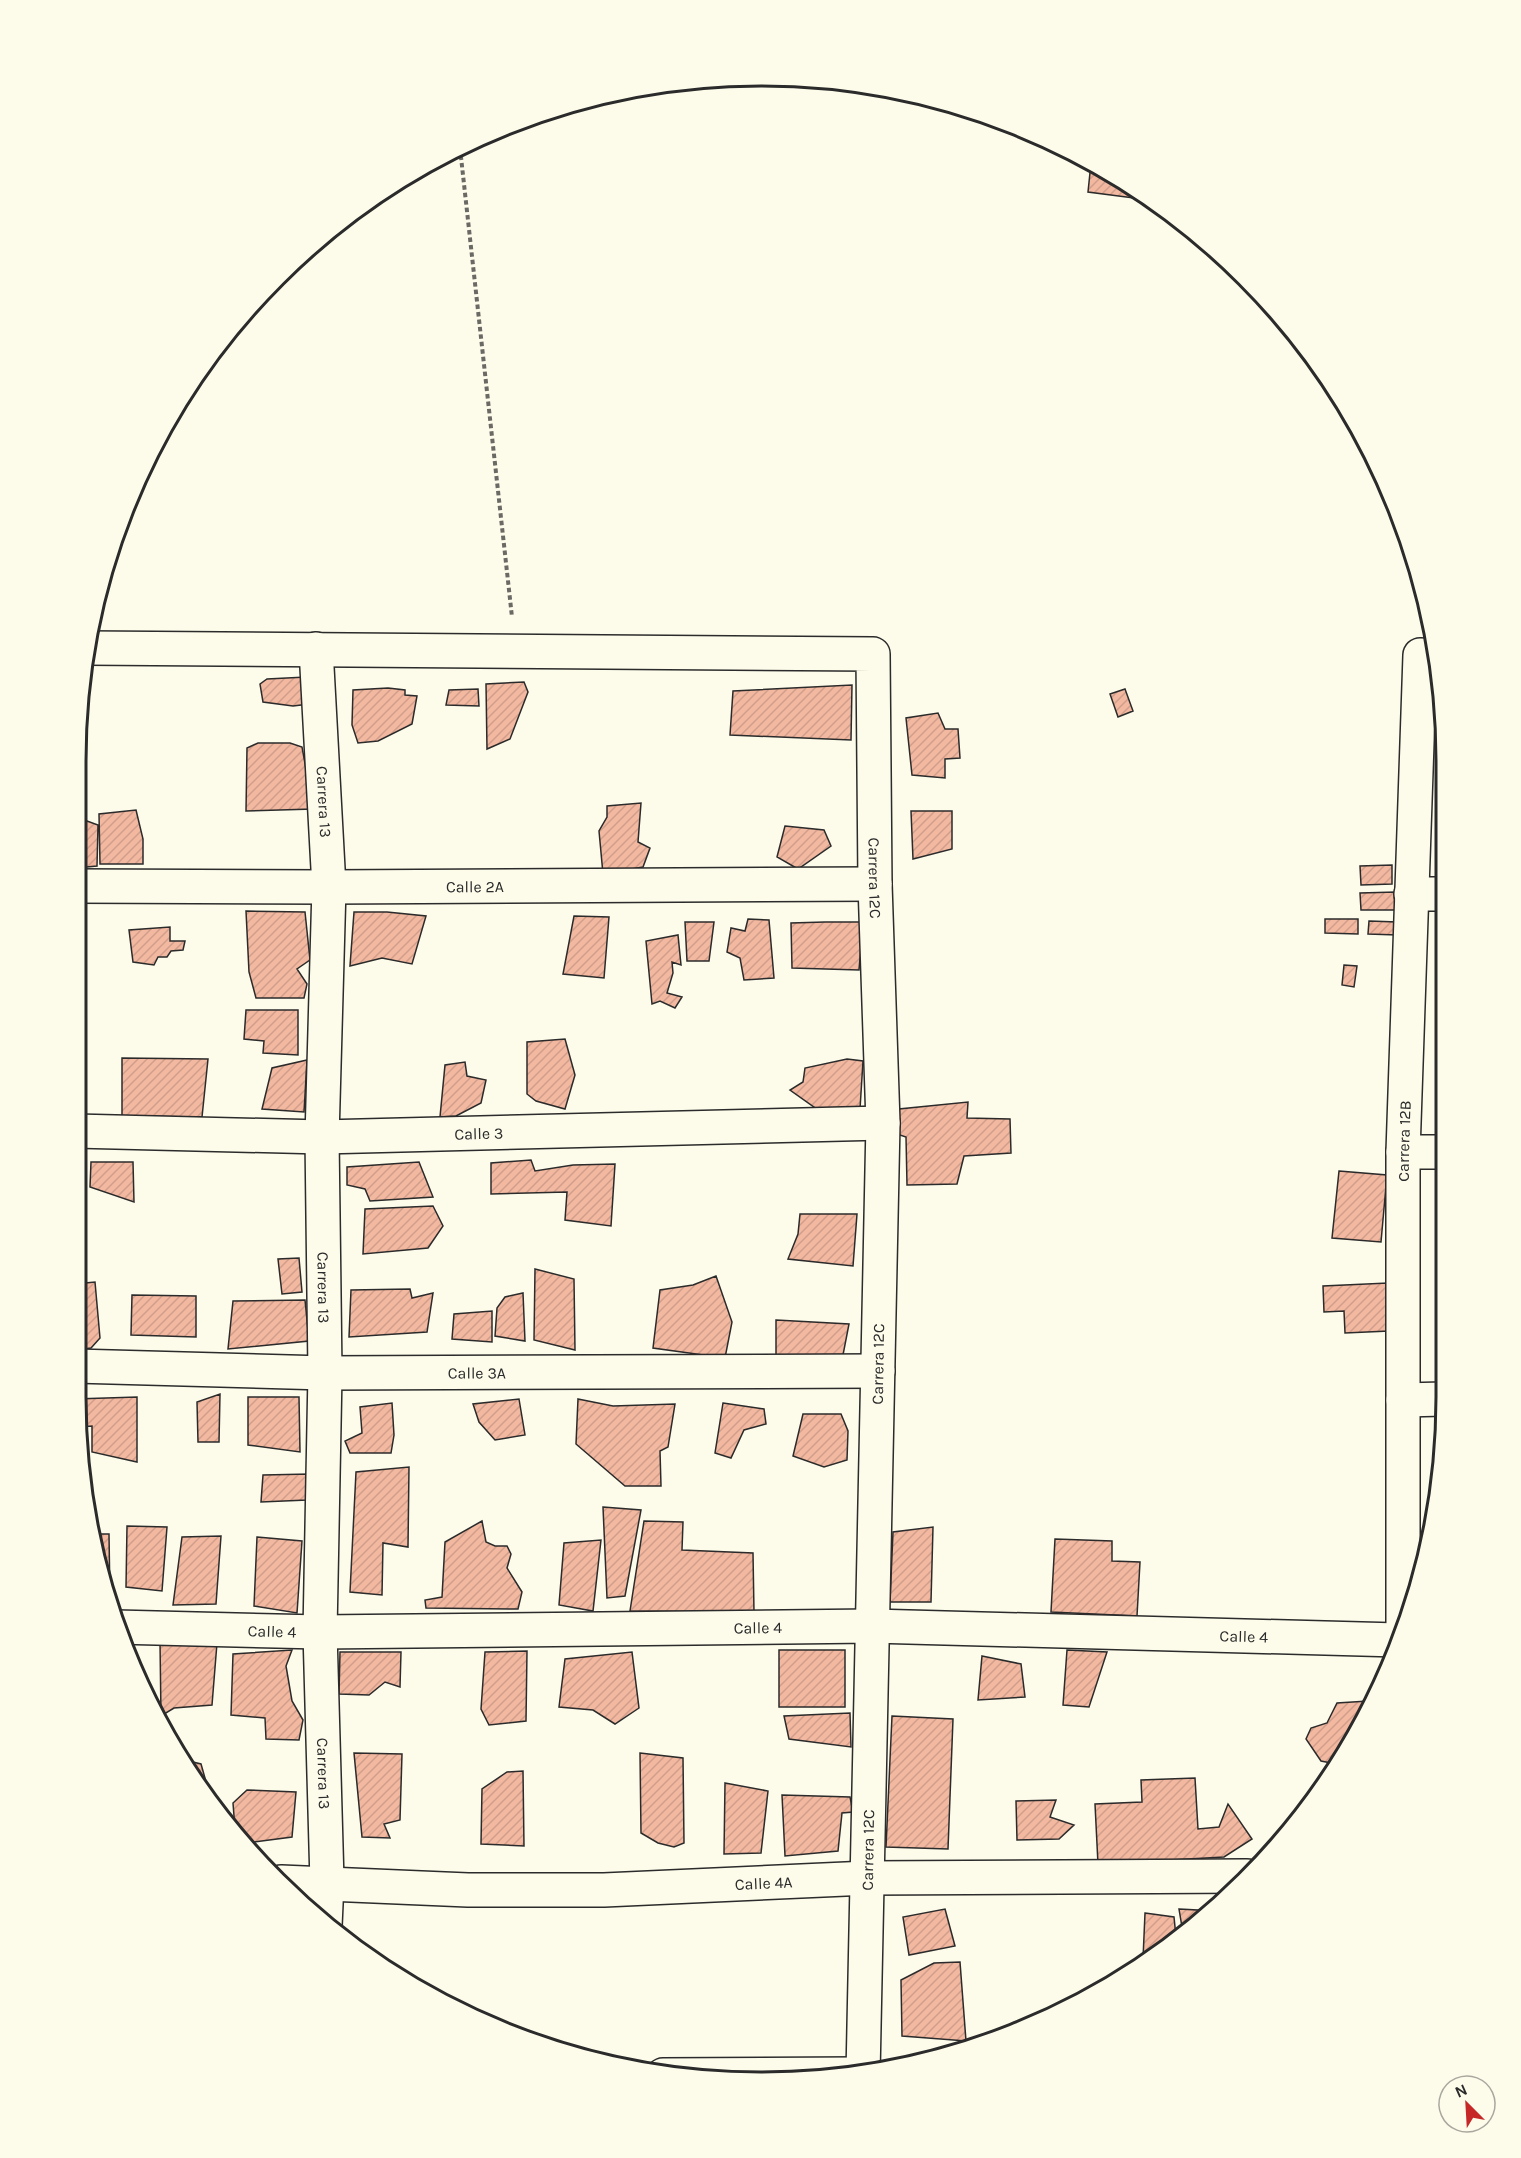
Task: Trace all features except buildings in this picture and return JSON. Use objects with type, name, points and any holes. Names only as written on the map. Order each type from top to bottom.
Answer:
[{"type":"street","points":[[95,648],[516,650]]},
{"type":"street","name":"Carrera 13","points":[[316,648],[329,887],[322,1137],[325,1372],[320,1632],[327,1882],[326,1913]]},
{"type":"street","name":"Carrera 12C","points":[[516,650],[873,654],[874,884],[883,1123],[862,2065]]},
{"type":"street","name":"Carrera 12B","points":[[1403,1604],[1403,1152],[1426,894],[1428,659]]},
{"type":"street","name":"Calle 2A","points":[[86,886],[874,884]]},
{"type":"street","name":"Calle 3","points":[[86,1131],[322,1137],[883,1123]]},
{"type":"street","points":[[1403,1152],[1436,1152]]},
{"type":"street","name":"Calle 3A","points":[[86,1366],[325,1372],[878,1371]]},
{"type":"street","points":[[1403,1400],[1436,1399]]},
{"type":"street","name":"Calle 4","points":[[126,1627],[320,1632],[872,1626],[1390,1640]]},
{"type":"street","name":"Calle 4A","points":[[290,1882],[468,1890],[593,1890],[868,1878],[1237,1876]]},
{"type":"path","points":[[460,156],[516,650]]}]
